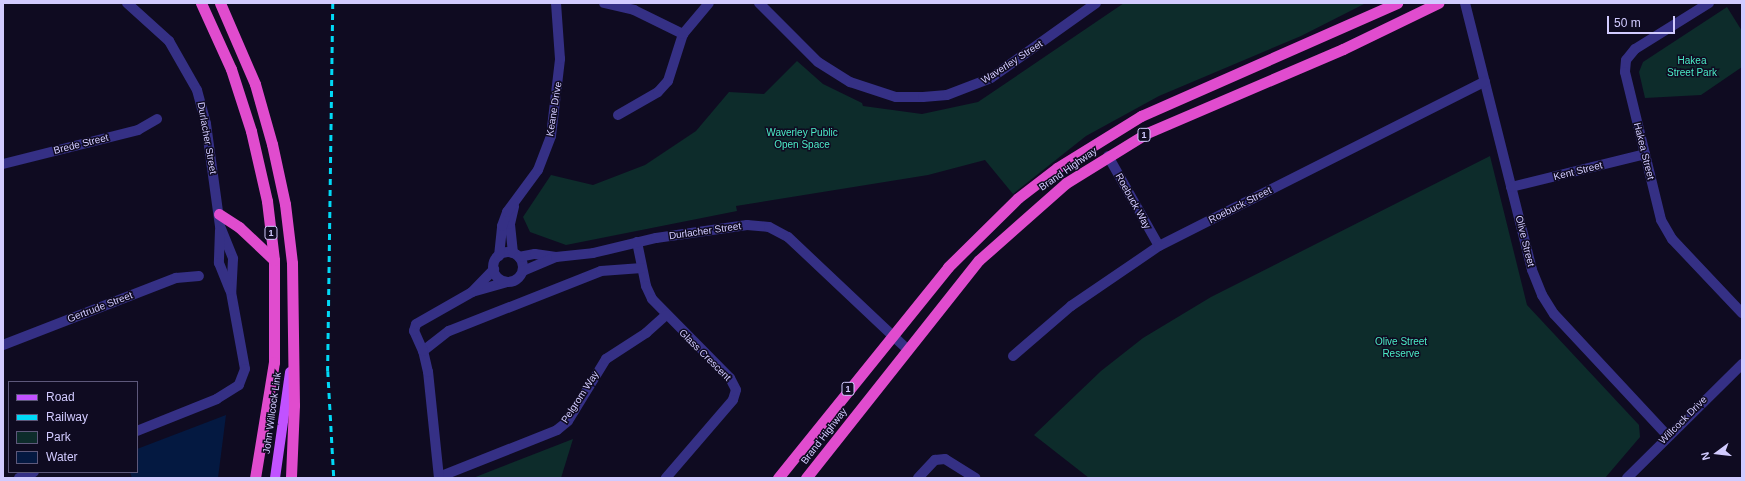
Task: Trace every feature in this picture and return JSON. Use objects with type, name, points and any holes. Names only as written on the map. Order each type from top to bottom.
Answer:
[{"type":"highway","name":"1","points":[[201,3],[231,69],[251,131],[267,201],[274,260],[274,362],[256,477]]},
{"type":"highway","name":"1","points":[[220,3],[255,84],[282,189],[292,263],[291,478]]},
{"type":"highway","name":"Brand Highway","points":[[778,478],[892,334],[981,232],[1024,193],[1100,138],[1181,97],[1397,3]]},
{"type":"highway","name":"Brand Highway","points":[[806,478],[906,348],[979,260],[1028,214],[1108,156],[1186,115],[1343,49],[1438,3]]},
{"type":"highway","points":[[219,214],[251,236],[274,260]]},
{"type":"main road","name":"John Willcock Link","points":[[275,478],[292,350]]},
{"type":"street","name":"Durlacher Street","points":[[126,3],[169,41],[197,90],[206,124],[219,214],[219,264],[231,292],[244,351],[245,369],[239,386],[217,400],[138,431]]},
{"type":"street","name":"Keane Drive","points":[[499,256],[502,226],[507,212],[514,206],[538,170],[550,136],[558,94],[560,59],[556,3]]},
{"type":"street","points":[[604,3],[634,10],[683,34]]},
{"type":"street","points":[[618,115],[658,92],[668,81],[683,34],[709,3]]},
{"type":"street","name":"Waverley Street","points":[[759,3],[818,62],[850,82],[896,97],[947,95],[991,78],[1095,3]]},
{"type":"street","name":"Olive Street","points":[[1465,3],[1532,270],[1554,314],[1668,435]]},
{"type":"street","name":"Hakea Street","points":[[1708,3],[1635,50],[1626,60],[1625,72],[1662,220],[1672,239],[1742,313]]},
{"type":"street","name":"Roebuck Street","points":[[1013,356],[1071,306],[1159,246],[1485,81]]},
{"type":"street","name":"Brede Street","points":[[3,164],[138,130],[157,119]]},
{"type":"street","name":"Kent Street","points":[[1511,187],[1645,154]]},
{"type":"street","name":"Roebuck Way","points":[[1108,156],[1159,246]]},
{"type":"street","name":"Keane Drive","points":[[514,206],[510,224],[516,255]]},
{"type":"street","name":"Durlacher Street","points":[[516,255],[535,254],[556,257],[593,253],[637,242],[717,228],[747,225],[769,227],[788,236],[906,348]]},
{"type":"street","name":"Durlacher Street","points":[[220,226],[233,259],[231,292]]},
{"type":"street","name":"Glass Crescent","points":[[637,242],[642,268],[652,299],[666,315],[730,378],[736,390],[733,400],[666,478]]},
{"type":"street","points":[[439,478],[423,351],[414,331],[420,320],[472,292],[516,280],[523,271],[516,255],[499,256],[494,269],[472,292]]},
{"type":"street","name":"Durlacher Street","points":[[523,271],[556,257]]},
{"type":"street","points":[[423,351],[449,331],[601,271],[642,268]]},
{"type":"street","points":[[494,269],[499,279],[506,282]]},
{"type":"street","name":"Gertrude Street","points":[[3,345],[176,278],[198,276]]},
{"type":"street","name":"Pelgrom Way","points":[[439,478],[557,430],[568,421],[606,359],[646,333],[666,315]]},
{"type":"street","name":"Willcock Drive","points":[[1627,478],[1668,435],[1742,364]]},
{"type":"street","points":[[918,478],[935,460],[946,459],[976,478]]},
{"type":"street","points":[[19,478],[32,473]]},
{"type":"green space","name":"Waverley Public Open Space","points":[[1124,3],[1366,3],[1301,36],[1159,96],[1086,136],[1013,194],[985,160],[928,175],[736,206],[737,211],[566,245],[530,232],[523,217],[551,175],[593,185],[645,165],[696,131],[729,92],[764,94],[797,61],[823,84],[862,103],[863,106],[922,114],[978,102]]},
{"type":"green space","name":"Hakea Street Park","points":[[1727,7],[1742,31],[1742,67],[1701,95],[1645,98],[1639,72],[1643,62]]},
{"type":"green space","name":"Olive Street Reserve","points":[[1490,156],[1527,305],[1639,425],[1640,437],[1605,478],[1089,478],[1034,435],[1101,371],[1143,338],[1211,297]]},
{"type":"green space","points":[[573,439],[561,478],[473,478]]},
{"type":"water","points":[[226,415],[218,478],[132,478],[130,473],[138,473],[138,449]]},
{"type":"railway","points":[[333,3],[328,371],[334,478]]}]
